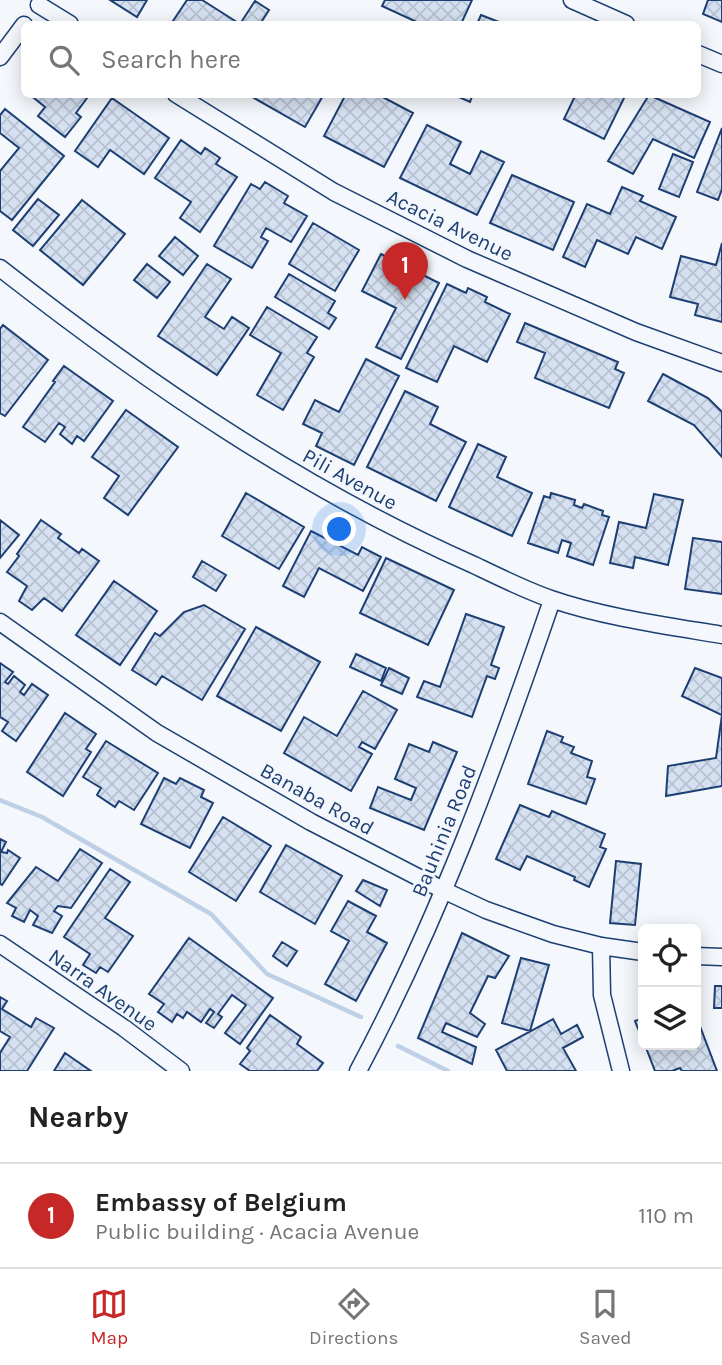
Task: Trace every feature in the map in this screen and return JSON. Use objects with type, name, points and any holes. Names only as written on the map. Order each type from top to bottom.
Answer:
[{"type":"street","points":[[572,0],[595,5],[621,21]]},
{"type":"street","points":[[28,21],[41,2],[66,21]]},
{"type":"street","points":[[0,57],[21,30]]},
{"type":"street","points":[[701,55],[722,64]]},
{"type":"street","name":"Acacia Avenue","points":[[182,98],[334,192],[467,259],[636,332],[722,363]]},
{"type":"street","name":"Pili Avenue","points":[[0,268],[67,321],[249,446],[356,509],[435,548],[552,600],[633,619],[722,635]]},
{"type":"street","name":"Bauhinia Road","points":[[358,1071],[387,1017],[443,890],[513,714],[552,600]]},
{"type":"street","name":"Banaba Road","points":[[0,622],[158,733],[311,822],[486,910],[553,934],[601,946],[638,951]]},
{"type":"street","name":"Narra Avenue","points":[[0,944],[124,1028],[181,1071]]},
{"type":"street","points":[[601,946],[602,995],[621,1071]]},
{"type":"street","points":[[701,956],[722,957]]},
{"type":"building","points":[[110,0],[147,0],[137,17]]},
{"type":"building","points":[[187,0],[202,0],[235,21],[173,21]]},
{"type":"building","points":[[385,0],[472,0],[462,21],[414,21],[382,6]]},
{"type":"building","points":[[708,0],[722,0],[722,22],[703,14]]},
{"type":"building","points":[[255,1],[269,10],[262,21],[242,21]]},
{"type":"building","points":[[481,15],[496,21],[478,21]]},
{"type":"building","points":[[34,98],[87,98],[76,113],[81,117],[65,137],[38,116],[45,107]]},
{"type":"building","points":[[112,98],[169,138],[144,174],[110,150],[98,167],[75,151]]},
{"type":"building","points":[[254,98],[322,98],[305,127]]},
{"type":"building","points":[[344,98],[385,98],[413,113],[384,167],[324,136]]},
{"type":"building","points":[[574,98],[624,98],[604,139],[564,119]]},
{"type":"building","points":[[647,98],[656,98],[710,122],[694,158],[653,139],[633,174],[608,161]]},
{"type":"building","points":[[5,109],[64,156],[12,220],[0,211],[0,171],[19,148],[0,133],[0,115]]},
{"type":"building","points":[[427,125],[461,142],[450,164],[470,174],[481,151],[504,162],[477,215],[400,178]]},
{"type":"building","points":[[722,128],[722,189],[718,200],[697,192]]},
{"type":"building","points":[[181,140],[201,154],[205,148],[220,158],[216,164],[237,177],[200,232],[180,218],[191,202],[155,178]]},
{"type":"building","points":[[673,154],[693,162],[679,197],[659,189]]},
{"type":"building","points":[[512,175],[574,202],[553,250],[490,223]]},
{"type":"building","points":[[265,182],[288,196],[284,203],[307,216],[291,242],[266,228],[261,237],[268,241],[252,268],[214,246],[251,184],[260,189]]},
{"type":"building","points":[[622,187],[643,196],[640,201],[676,217],[662,249],[636,237],[628,254],[597,240],[585,267],[563,257],[587,204],[610,214]]},
{"type":"building","points":[[38,199],[59,215],[33,246],[13,230]]},
{"type":"building","points":[[82,200],[125,234],[83,285],[40,250]]},
{"type":"building","points":[[313,223],[359,250],[335,291],[289,264]]},
{"type":"building","points":[[175,237],[198,256],[183,275],[159,256]]},
{"type":"building","points":[[722,243],[722,322],[695,315],[698,304],[670,297],[681,256],[716,265]]},
{"type":"building","points":[[381,254],[439,283],[401,359],[376,347],[396,308],[362,291]]},
{"type":"building","points":[[147,264],[170,282],[157,298],[134,280]]},
{"type":"building","points":[[207,264],[231,279],[205,317],[224,329],[232,317],[249,328],[217,375],[158,336]]},
{"type":"building","points":[[289,274],[335,301],[328,313],[336,318],[329,329],[275,297]]},
{"type":"building","points":[[447,284],[466,293],[468,288],[487,297],[485,302],[510,314],[487,362],[454,346],[437,382],[406,368]]},
{"type":"building","points":[[267,307],[317,337],[307,353],[314,357],[283,410],[257,395],[281,353],[250,335]]},
{"type":"building","points":[[525,323],[618,362],[615,369],[624,373],[609,408],[535,378],[545,353],[517,342]]},
{"type":"building","points":[[3,325],[48,360],[5,416],[0,413],[0,329]]},
{"type":"building","points":[[366,359],[399,376],[354,465],[316,446],[322,433],[303,424],[315,400],[339,412]]},
{"type":"building","points":[[64,366],[113,401],[84,441],[77,436],[72,444],[60,434],[65,427],[59,423],[45,442],[23,427]]},
{"type":"building","points":[[663,374],[708,398],[722,412],[722,457],[694,425],[648,401]]},
{"type":"building","points":[[405,391],[438,407],[430,424],[466,442],[436,501],[367,467]]},
{"type":"building","points":[[126,410],[178,447],[128,515],[104,498],[119,476],[92,457]]},
{"type":"building","points":[[478,444],[506,457],[497,477],[532,493],[512,536],[449,507]]},
{"type":"building","points":[[246,493],[304,527],[279,569],[222,536]]},
{"type":"building","points":[[551,493],[575,500],[574,505],[582,508],[584,504],[603,511],[602,515],[609,517],[593,565],[567,556],[571,543],[562,540],[558,553],[528,543],[544,496],[550,498]]},
{"type":"building","points":[[654,494],[683,500],[668,565],[635,557],[633,568],[610,563],[619,522],[646,528]]},
{"type":"building","points":[[0,520],[19,535],[0,558]]},
{"type":"building","points":[[41,520],[61,534],[58,538],[79,553],[82,549],[99,561],[62,611],[44,598],[32,610],[19,601],[27,586],[7,572]]},
{"type":"building","points":[[311,531],[358,555],[362,547],[381,557],[363,591],[319,568],[304,597],[283,586]]},
{"type":"building","points":[[693,538],[722,542],[722,594],[685,589]]},
{"type":"building","points":[[386,558],[454,590],[428,645],[360,613]]},
{"type":"building","points":[[202,561],[226,575],[216,591],[193,577]]},
{"type":"building","points":[[114,581],[157,611],[120,665],[76,635]]},
{"type":"building","points":[[204,605],[245,629],[202,700],[162,676],[156,685],[132,670],[155,633],[160,636],[184,612]]},
{"type":"building","points":[[466,614],[504,627],[491,665],[499,668],[495,679],[487,676],[472,717],[417,697],[424,681],[440,687]]},
{"type":"building","points":[[256,627],[320,662],[281,731],[217,696]]},
{"type":"building","points":[[356,654],[386,668],[381,681],[350,667]]},
{"type":"building","points":[[0,663],[13,672],[5,682],[8,684],[14,676],[25,685],[20,692],[24,695],[32,684],[48,695],[16,741],[2,731],[8,722],[0,717]]},
{"type":"building","points":[[389,668],[409,678],[402,694],[381,685]]},
{"type":"building","points":[[695,668],[722,678],[722,715],[682,696]]},
{"type":"building","points":[[363,691],[397,710],[375,749],[362,742],[359,747],[372,754],[351,791],[284,753],[304,717],[337,736]]},
{"type":"building","points":[[65,713],[96,734],[86,749],[91,752],[63,796],[27,772]]},
{"type":"building","points":[[722,715],[722,786],[666,796],[668,766],[716,758]]},
{"type":"building","points":[[547,731],[563,737],[561,742],[574,747],[571,753],[592,761],[587,777],[595,779],[586,804],[528,784]]},
{"type":"building","points":[[106,741],[158,773],[134,810],[119,801],[115,807],[97,795],[101,788],[83,777]]},
{"type":"building","points":[[433,742],[457,752],[424,830],[370,808],[378,787],[411,800],[416,788],[395,779],[409,744],[429,752]]},
{"type":"building","points":[[164,778],[176,784],[180,778],[204,790],[201,797],[213,803],[190,848],[141,824]]},
{"type":"building","points":[[520,805],[549,817],[552,811],[605,834],[600,847],[606,849],[589,887],[574,880],[575,877],[527,856],[520,870],[496,859]]},
{"type":"building","points":[[223,817],[271,846],[236,901],[189,872]]},
{"type":"building","points":[[0,839],[6,842],[1,852],[7,853],[8,850],[20,858],[2,885],[0,884]]},
{"type":"building","points":[[286,845],[342,876],[315,924],[260,892]]},
{"type":"building","points":[[80,849],[102,863],[71,908],[58,906],[54,911],[62,916],[52,933],[33,925],[38,916],[30,910],[24,922],[12,916],[16,908],[7,903],[36,867],[58,881]]},
{"type":"building","points":[[616,861],[641,864],[635,925],[610,923]]},
{"type":"building","points":[[110,869],[130,882],[105,918],[133,936],[108,972],[100,967],[96,973],[83,965],[90,954],[64,937]]},
{"type":"building","points":[[363,880],[387,890],[380,906],[356,891]]},
{"type":"building","points":[[348,901],[376,916],[367,932],[387,943],[356,1001],[325,984],[349,941],[331,931]]},
{"type":"building","points":[[462,933],[509,956],[495,978],[488,976],[470,1013],[485,1024],[477,1037],[446,1023],[442,1032],[476,1047],[472,1064],[418,1038]]},
{"type":"building","points":[[189,938],[273,998],[240,1044],[225,1033],[246,1005],[232,995],[218,1014],[222,1017],[214,1028],[206,1023],[214,1012],[210,1009],[201,1022],[187,1012],[183,1018],[177,1014],[172,1022],[158,1012],[164,1004],[149,994]]},
{"type":"building","points":[[282,942],[297,951],[287,966],[273,956]]},
{"type":"building","points":[[521,958],[549,965],[530,1031],[502,1023]]},
{"type":"building","points":[[715,986],[722,986],[722,1008],[714,1008]]},
{"type":"building","points":[[0,997],[7,1001],[2,1009],[31,1027],[36,1018],[54,1028],[27,1071],[0,1071],[0,1053],[10,1037],[0,1031]]},
{"type":"building","points":[[270,1015],[301,1037],[297,1044],[323,1063],[317,1071],[250,1071],[240,1064],[250,1051],[247,1048]]},
{"type":"building","points":[[553,1019],[561,1034],[577,1025],[583,1037],[563,1048],[576,1071],[507,1071],[496,1050]]},
{"type":"building","points":[[701,1029],[717,1071],[682,1071],[680,1068],[655,1071],[647,1050],[701,1050]]},
{"type":"building","points":[[65,1053],[91,1071],[54,1071]]},
{"type":"waterway","points":[[0,800],[42,817],[211,914],[267,974],[361,1017]]},
{"type":"waterway","points":[[398,1046],[448,1071]]},
{"type":"place","name":"Embassy of Belgium","points":[[405,300]]}]
